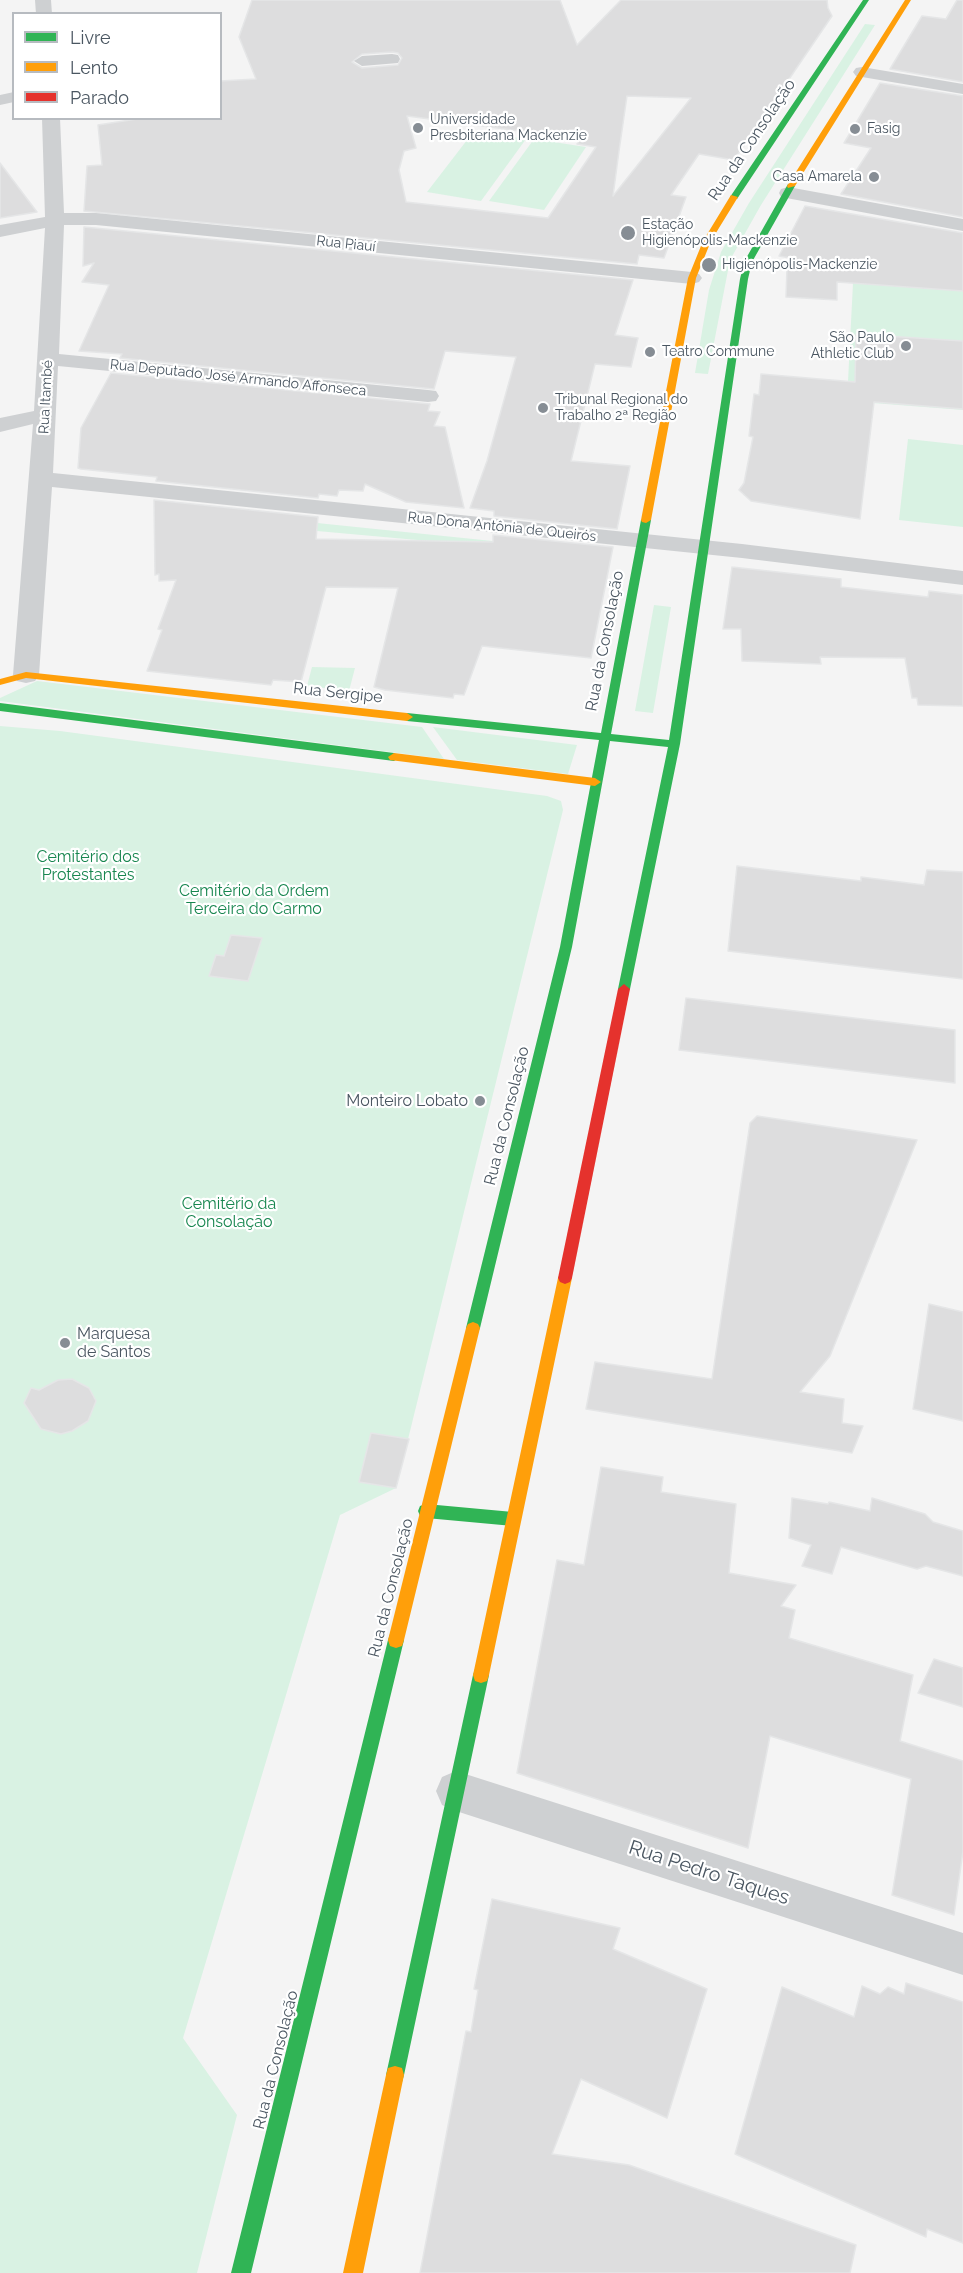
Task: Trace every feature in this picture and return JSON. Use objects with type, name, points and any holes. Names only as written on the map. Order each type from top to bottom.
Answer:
[{"type":"main road","name":"Rua da Consolação","points":[[241,2273],[566,946],[603,739],[692,278],[706,241],[725,210],[866,0]]},
{"type":"main road","points":[[353,2273],[550,1354],[674,744],[744,279],[755,248],[908,0]]},
{"type":"main road","name":"Rua Sergipe","points":[[0,682],[26,675],[603,739],[674,744]]},
{"type":"main road","points":[[0,707],[595,782]]},
{"type":"main road","points":[[424,719],[453,764]]},
{"type":"main road","points":[[426,1511],[513,1520]]},
{"type":"street","points":[[362,61],[392,59]]},
{"type":"street","points":[[862,72],[963,89]]},
{"type":"street","name":"Rua Itambé","points":[[26,675],[41,479],[56,220],[51,120]]},
{"type":"street","points":[[788,193],[963,225]]},
{"type":"street","name":"Rua Piauí","points":[[0,231],[56,220],[96,219],[692,278]]},
{"type":"street","name":"Rua Deputado José Armando Affonseca","points":[[48,359],[428,396]]},
{"type":"street","points":[[0,425],[45,415]]},
{"type":"street","name":"Rua Dona Antônia de Queirós","points":[[41,479],[705,548],[963,578]]},
{"type":"street","name":"Rua Pedro Taques","points":[[456,1791],[963,1954]]},
{"type":"green space","points":[[865,24],[875,25],[761,205],[730,260],[708,374],[695,373],[709,290],[721,252],[749,203]]},
{"type":"green space","points":[[474,131],[526,139],[481,201],[427,192]]},
{"type":"green space","points":[[534,139],[586,147],[544,210],[489,201]]},
{"type":"green space","name":"São Paulo Athletic Club","points":[[853,283],[963,291],[963,410],[847,401]]},
{"type":"green space","points":[[908,439],[963,445],[963,527],[899,520]]},
{"type":"green space","points":[[317,523],[512,543],[506,548],[317,531]]},
{"type":"green space","points":[[654,605],[671,607],[653,713],[635,711]]},
{"type":"green space","points":[[312,667],[355,668],[349,691],[307,686]]},
{"type":"green space","points":[[37,681],[422,727],[444,759],[0,701],[0,698]]},
{"type":"green space","name":"Cemitério da Consolação","points":[[0,726],[60,731],[547,796],[561,801],[563,810],[396,1488],[340,1515],[183,2038],[237,2115],[197,2273],[0,2273]]},
{"type":"green space","points":[[433,727],[577,745],[568,774],[457,760]]},
{"type":"building","name":"Universidade Presbiteriana Mackenzie","points":[[252,0],[560,0],[577,45],[621,0],[827,0],[832,16],[734,160],[699,154],[671,195],[686,197],[664,258],[639,255],[637,264],[84,211],[87,166],[102,165],[98,125],[130,120],[222,120],[222,81],[256,79],[239,37]],"holes":[[[398,53],[402,58],[398,65],[362,68],[352,62],[362,54]],[[627,96],[691,98],[613,196]],[[407,116],[580,139],[577,144],[596,147],[548,218],[406,202],[399,170],[404,151],[416,148]]]},
{"type":"building","points":[[957,0],[963,0],[963,82],[890,69],[922,16],[946,19]]},
{"type":"building","points":[[880,83],[963,96],[963,217],[841,194],[871,148],[844,143]]},
{"type":"building","points":[[0,163],[37,212],[0,218]]},
{"type":"building","points":[[805,206],[963,233],[963,291],[837,282],[837,300],[786,297],[787,268],[784,267],[790,258],[779,256]]},
{"type":"building","points":[[84,227],[633,280],[615,335],[638,338],[631,367],[595,364],[571,461],[630,466],[617,529],[494,516],[494,511],[470,508],[487,461],[516,357],[445,351],[434,389],[120,358],[122,354],[79,351],[109,285],[82,282],[94,263],[83,266]]},
{"type":"building","points":[[856,334],[963,341],[963,409],[874,402],[860,519],[751,501],[739,490],[744,483],[753,437],[749,436],[754,394],[759,395],[761,374],[855,382]]},
{"type":"building","points":[[111,373],[430,404],[428,411],[440,412],[434,426],[445,427],[464,508],[406,502],[365,484],[363,491],[339,490],[337,496],[319,494],[318,498],[156,481],[157,477],[78,468],[81,428]]},
{"type":"building","points":[[154,500],[318,517],[316,539],[493,542],[493,535],[613,547],[591,658],[482,646],[464,695],[454,694],[453,698],[385,690],[374,687],[398,588],[326,587],[301,682],[273,680],[271,685],[147,671],[162,630],[158,629],[176,580],[159,581],[159,574],[155,575]]},
{"type":"building","points":[[732,567],[841,579],[841,587],[928,597],[929,591],[963,595],[963,706],[918,705],[917,698],[912,698],[905,658],[820,657],[821,664],[742,661],[741,629],[723,629]]},
{"type":"building","points":[[737,866],[861,881],[861,877],[924,885],[927,870],[963,872],[963,979],[728,951]]},
{"type":"building","points":[[231,935],[262,938],[248,981],[209,976],[216,955],[224,956]]},
{"type":"building","points":[[686,998],[955,1030],[955,1083],[679,1050]]},
{"type":"building","points":[[757,1116],[917,1140],[830,1356],[800,1392],[844,1399],[842,1423],[863,1426],[852,1453],[586,1409],[595,1362],[712,1379],[750,1123]]},
{"type":"building","points":[[929,1304],[963,1312],[963,1421],[913,1409]]},
{"type":"building","points":[[72,1379],[89,1388],[96,1401],[88,1421],[72,1431],[61,1434],[41,1429],[24,1403],[31,1388],[39,1390],[58,1380]]},
{"type":"building","points":[[371,1433],[409,1439],[396,1488],[359,1482]]},
{"type":"building","points":[[601,1467],[663,1477],[661,1492],[736,1504],[729,1573],[796,1585],[781,1606],[795,1610],[789,1638],[913,1675],[900,1741],[963,1761],[963,1851],[954,1915],[892,1895],[911,1779],[770,1736],[748,1848],[517,1773],[557,1560],[584,1565]]},
{"type":"building","points":[[792,1498],[828,1504],[829,1502],[870,1511],[872,1498],[925,1514],[933,1522],[963,1531],[963,1576],[926,1566],[917,1569],[841,1547],[832,1574],[802,1566],[811,1545],[789,1538]]},
{"type":"building","points":[[934,1659],[963,1668],[963,1707],[918,1693]]},
{"type":"building","points":[[492,1899],[620,1928],[613,1949],[707,1989],[667,2118],[581,2079],[552,2154],[629,2165],[856,2245],[850,2273],[420,2273],[466,2031],[471,2032],[478,1990],[474,1989]]},
{"type":"building","points":[[906,1983],[963,2002],[963,2243],[927,2229],[926,2237],[735,2154],[782,1987],[854,2017],[862,1986],[880,1994],[888,1987],[904,1994]]},
{"type":"traffic: fast","points":[[734,197],[866,0]]},
{"type":"traffic: fast","points":[[624,989],[674,744],[744,279],[748,262],[791,186]]},
{"type":"traffic: fast","points":[[473,1328],[566,947],[646,520]]},
{"type":"traffic: fast","points":[[0,707],[394,757]]},
{"type":"traffic: fast","points":[[407,717],[674,744]]},
{"type":"traffic: fast","points":[[426,1511],[513,1519]]},
{"type":"traffic: fast","points":[[241,2273],[396,1640]]},
{"type":"traffic: fast","points":[[395,2075],[481,1675]]},
{"type":"traffic: slow","points":[[791,186],[908,0]]},
{"type":"traffic: slow","points":[[646,520],[692,278],[707,241],[734,197]]},
{"type":"traffic: slow","points":[[0,682],[26,675],[407,717]]},
{"type":"traffic: slow","points":[[394,757],[595,782]]},
{"type":"traffic: slow","points":[[481,1675],[565,1278]]},
{"type":"traffic: slow","points":[[396,1640],[473,1328]]},
{"type":"traffic: slow","points":[[353,2273],[395,2075]]},
{"type":"traffic: jam","points":[[565,1278],[624,989]]},
{"type":"place","name":"Universidade Presbiteriana Mackenzie","points":[[418,128]]},
{"type":"place","name":"Fasig","points":[[855,129]]},
{"type":"place","name":"Casa Amarela","points":[[874,177]]},
{"type":"place","name":"Estação Higienópolis-Mackenzie","points":[[628,233]]},
{"type":"place","name":"Higienópolis-Mackenzie","points":[[709,265]]},
{"type":"place","name":"São Paulo Athletic Club","points":[[906,346]]},
{"type":"place","name":"Teatro Commune","points":[[650,352]]},
{"type":"place","name":"Tribunal Regional do Trabalho 2ª Região","points":[[543,408]]},
{"type":"place","name":"Monteiro Lobato","points":[[480,1101]]},
{"type":"place","name":"Marquesa de Santos","points":[[65,1343]]},
{"type":"park label","name":"Cemitério dos Protestantes","points":[[88,866]]},
{"type":"park label","name":"Cemitério da Ordem Terceira do Carmo","points":[[254,900]]}]
